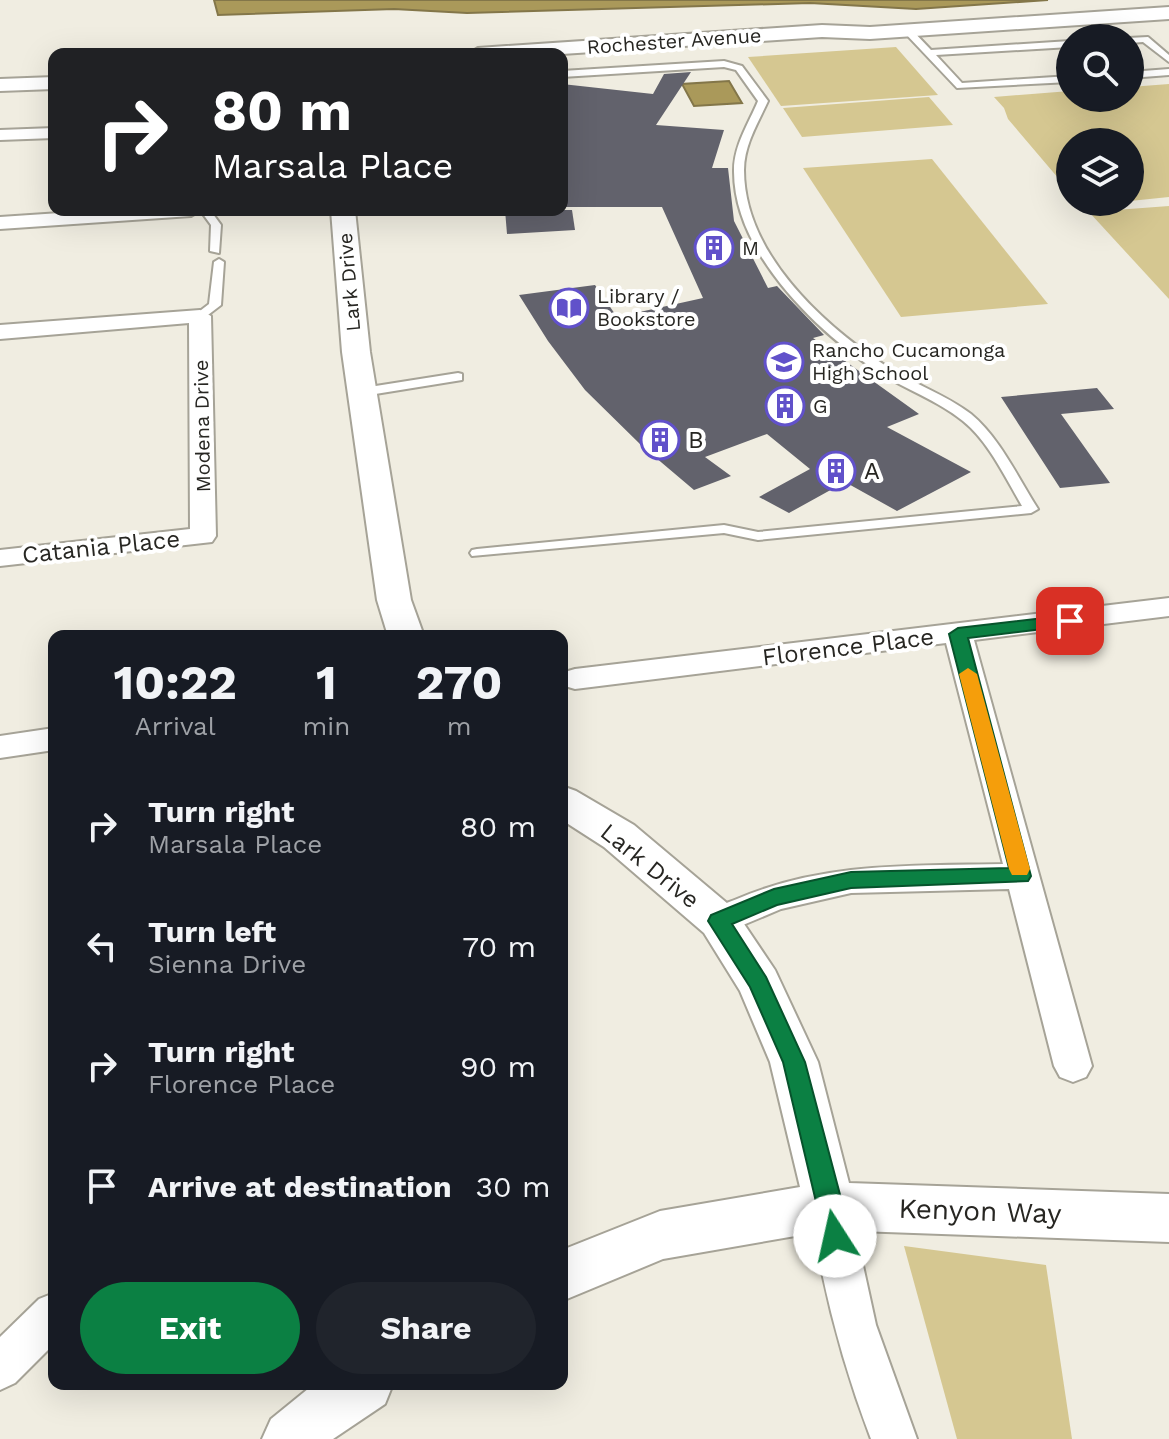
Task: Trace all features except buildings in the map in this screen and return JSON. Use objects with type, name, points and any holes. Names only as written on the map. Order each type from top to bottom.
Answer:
[{"type":"street","name":"Rochester Avenue","points":[[568,57],[829,41],[870,33],[1169,13]]},
{"type":"street","name":"Rochester Avenue","points":[[568,48],[822,31],[870,33]]},
{"type":"street","points":[[0,85],[48,83]]},
{"type":"street","points":[[0,135],[48,133]]},
{"type":"street","points":[[0,223],[103,216]]},
{"type":"street","name":"Lark Drive","points":[[344,216],[356,352],[394,600],[404,630]]},
{"type":"street","points":[[0,332],[200,316]]},
{"type":"street","name":"Modena Drive","points":[[200,316],[203,536]]},
{"type":"street","name":"Catania Place","points":[[0,558],[203,536]]},
{"type":"street","name":"Florence Place","points":[[575,679],[1169,607]]},
{"type":"street","points":[[958,634],[1073,1066]]},
{"type":"street","points":[[0,747],[48,740]]},
{"type":"street","name":"Lark Drive","points":[[568,805],[619,836],[719,921],[759,983],[794,1062],[830,1206]]},
{"type":"street","points":[[719,921],[774,897],[851,880],[1021,876]]},
{"type":"street","points":[[830,1206],[839,1266],[871,1386],[894,1439]]},
{"type":"street","name":"Kenyon Way","points":[[568,1273],[660,1235],[830,1206],[1169,1218]]},
{"type":"street","points":[[0,1368],[48,1320]]},
{"type":"street","points":[[291,1439],[318,1414],[356,1390]]},
{"type":"lane","points":[[907,30],[960,86],[1056,80]]},
{"type":"lane","points":[[1144,39],[1169,59]]},
{"type":"lane","points":[[929,53],[1056,45]]},
{"type":"lane","points":[[477,553],[724,529],[758,536],[1031,509],[972,421],[882,368],[831,329],[783,280],[758,240],[743,203],[739,172],[743,140],[763,101],[739,68],[686,62],[568,73]]},
{"type":"lane","points":[[1144,74],[1169,72]]},
{"type":"lane","points":[[200,316],[215,305],[216,225],[209,216]]},
{"type":"lane","points":[[363,392],[458,377]]},
{"type":"shaded area","points":[[214,0],[1048,0],[916,9],[810,3],[467,13],[394,9],[218,15]]},
{"type":"shaded area","points":[[896,47],[938,95],[781,106],[748,57]]},
{"type":"shaded area","points":[[729,81],[742,103],[694,106],[682,84]]},
{"type":"shaded area","points":[[1169,84],[1169,197],[1144,200],[1144,128],[1056,128],[1056,176],[1008,119],[1004,108],[994,97],[1056,92],[1056,112],[1144,112],[1144,86]]},
{"type":"shaded area","points":[[929,97],[953,125],[802,137],[783,108]]},
{"type":"shaded area","points":[[932,159],[1048,304],[901,317],[803,168]]},
{"type":"shaded area","points":[[1169,206],[1169,299],[1093,216],[1144,216],[1144,208]]},
{"type":"shaded area","points":[[904,1246],[1046,1265],[1072,1439],[957,1439]]},
{"type":"slow traffic","points":[[968,674],[1019,869]]},
{"type":"place","name":"M","points":[[714,248]]},
{"type":"place","name":"Library / Bookstore","points":[[569,308]]},
{"type":"place","name":"Rancho Cucamonga High School","points":[[784,362]]},
{"type":"place","name":"G","points":[[785,406]]},
{"type":"place","name":"B","points":[[660,440]]},
{"type":"place","name":"A","points":[[836,471]]},
{"type":"route","points":[[835,1236],[794,1062],[759,983],[719,921],[774,897],[851,880],[1021,876],[958,634],[1070,621]]}]
